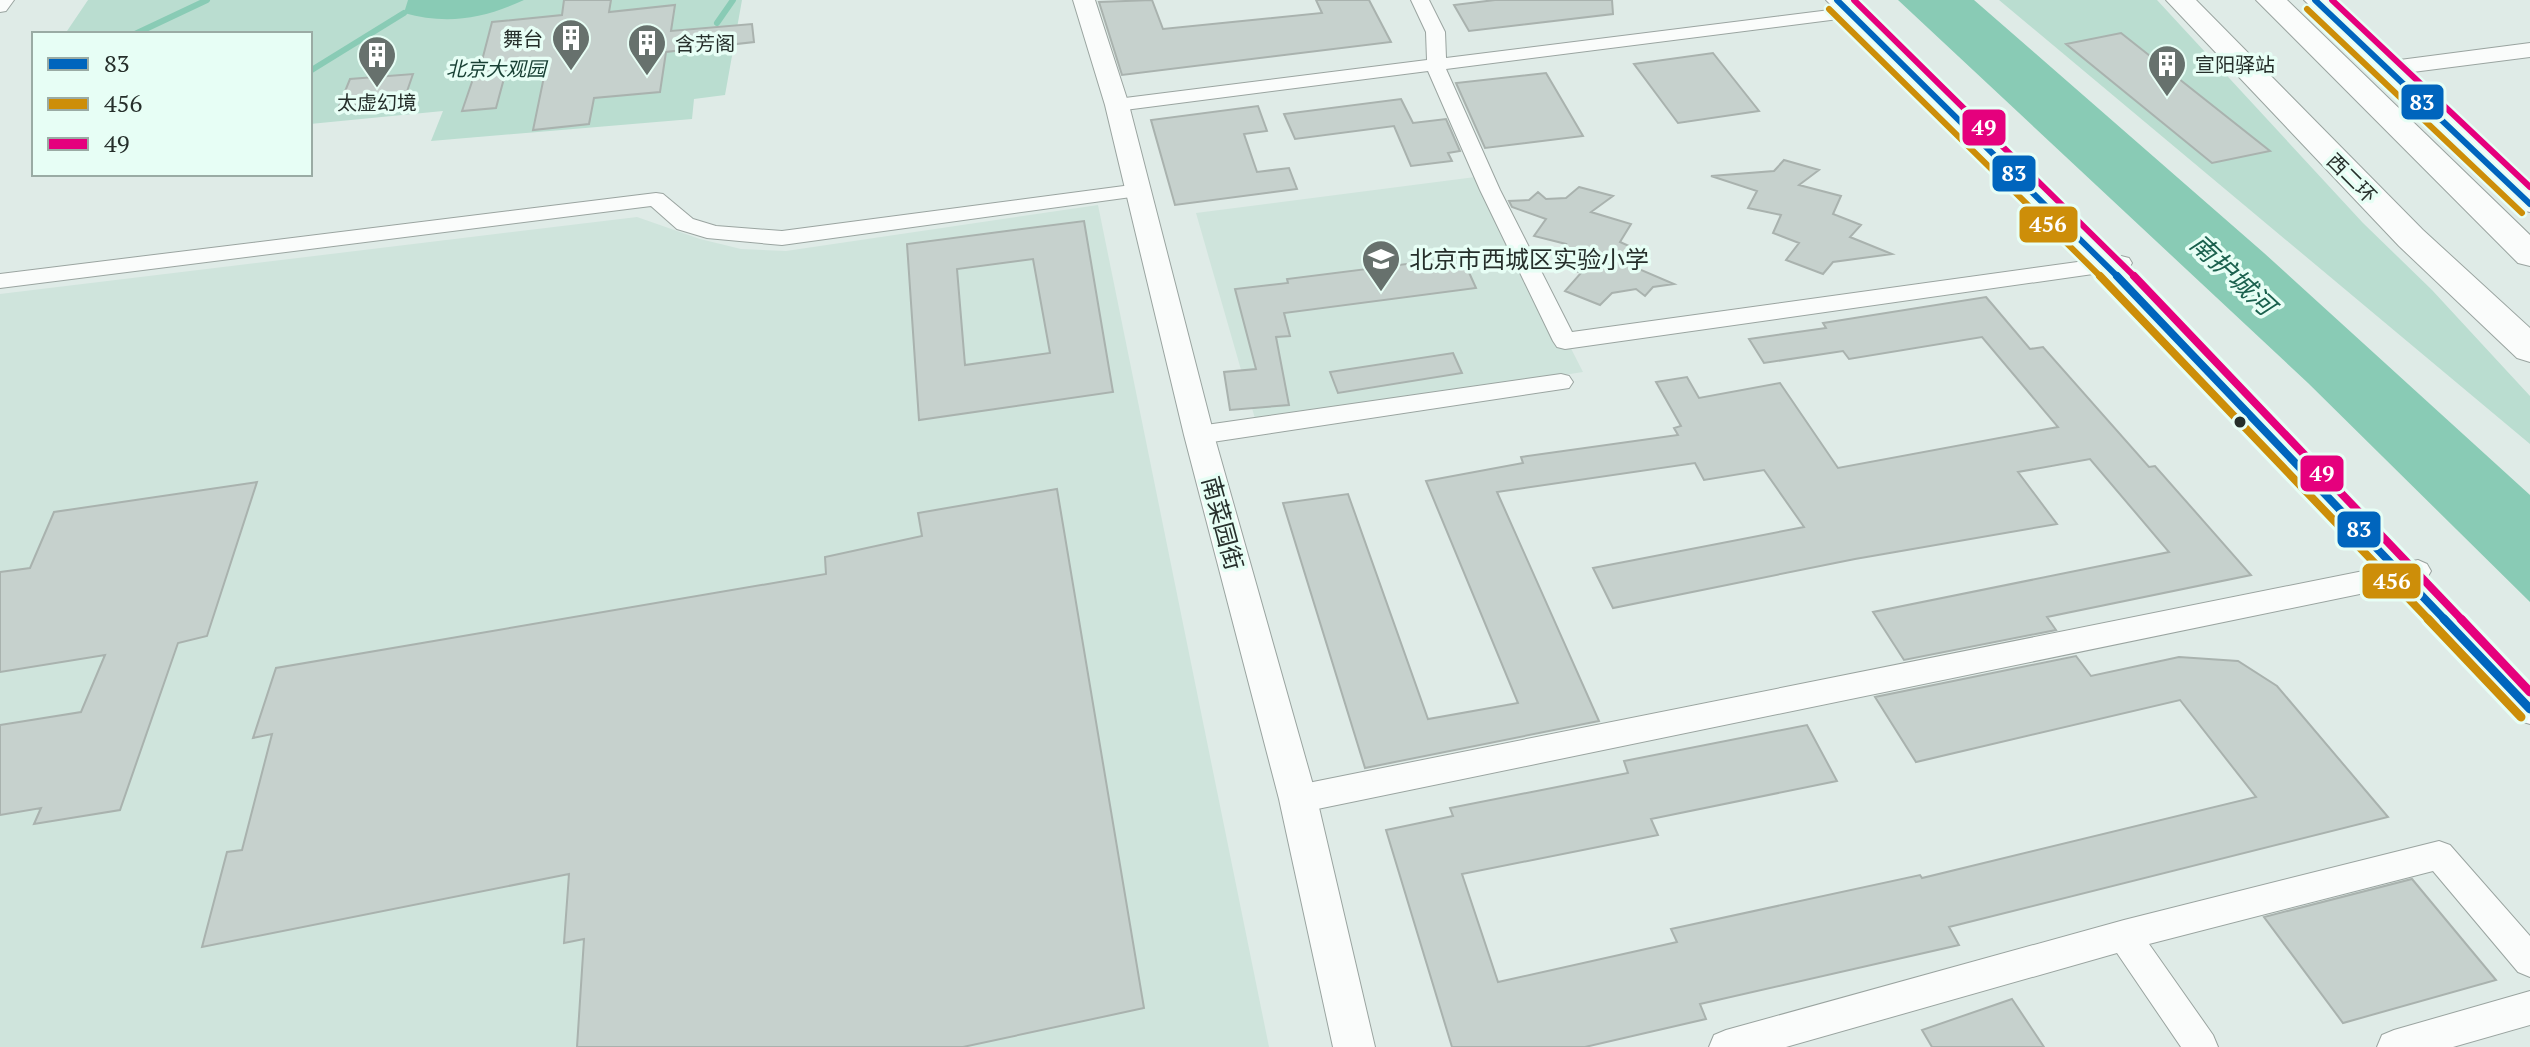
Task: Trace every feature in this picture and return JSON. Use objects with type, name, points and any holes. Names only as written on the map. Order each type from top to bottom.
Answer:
[{"type":"highway","name":"西二环","points":[[2180,0],[2411,238],[2530,349]]},
{"type":"highway","points":[[2270,0],[2517,238],[2530,255]]},
{"type":"highway","points":[[2411,238],[2530,383]]},
{"type":"street","points":[[0,7],[5,0]]},
{"type":"street","name":"南菜园街","points":[[1084,0],[1117,105],[1199,435],[1298,799],[1354,1047]]},
{"type":"street","points":[[1420,0],[1434,25],[1440,48],[1435,66],[1490,190],[1565,341],[2114,264]]},
{"type":"street","points":[[2315,0],[2530,204]]},
{"type":"street","points":[[1117,105],[1435,66],[1850,6],[2114,264],[2410,573],[2530,709]]},
{"type":"street","points":[[2389,68],[2530,50]]},
{"type":"street","points":[[0,281],[656,199],[685,224],[715,233],[782,238],[1139,190]]},
{"type":"street","points":[[1199,435],[1561,382]]},
{"type":"street","points":[[2410,573],[2530,687]]},
{"type":"street","points":[[1298,799],[2410,573]]},
{"type":"street","points":[[1726,1047],[2124,935],[2439,855],[2530,961]]},
{"type":"street","points":[[2124,935],[2201,1047]]},
{"type":"street","points":[[2394,1047],[2530,1008]]},
{"type":"shaded area","name":"北京市西城区实验小学","points":[[1483,176],[1583,372],[1256,422],[1196,213]]},
{"type":"shaded area","points":[[1098,205],[1269,1047],[0,1047],[0,294],[637,217],[700,239],[741,249],[786,251]]},
{"type":"green space","name":"北京大观园","points":[[88,0],[742,0],[725,95],[694,99],[692,119],[431,141],[443,111],[312,124],[312,32],[66,32]]},
{"type":"green space","points":[[1999,0],[2157,0],[2363,223],[2432,290],[2530,396],[2530,444]]},
{"type":"water","points":[[408,0],[524,0],[479,16],[435,19],[404,13]]},
{"type":"water","name":"南护城河","points":[[1898,0],[1974,0],[2264,253],[2530,495],[2530,602],[2308,383]]},
{"type":"building","points":[[564,0],[611,0],[609,12],[675,5],[671,31],[752,24],[754,42],[666,52],[660,92],[594,98],[589,124],[533,130],[546,67],[506,71],[496,108],[462,111],[474,76],[478,76],[492,22],[562,15]]},
{"type":"building","points":[[1152,0],[1163,29],[1322,13],[1316,0],[1369,0],[1391,42],[1122,75],[1099,2]]},
{"type":"building","points":[[1495,0],[1612,0],[1613,14],[1469,31],[1454,5]]},
{"type":"building","name":"宣阳驿站","points":[[2121,33],[2270,151],[2212,163],[2066,44]]},
{"type":"building","points":[[1713,53],[1759,111],[1678,123],[1634,64]]},
{"type":"building","points":[[1546,73],[1583,136],[1485,148],[1456,83]]},
{"type":"building","name":"太虚幻境","points":[[413,74],[404,100],[339,106],[350,79]]},
{"type":"building","points":[[1401,99],[1413,123],[1446,119],[1460,151],[1448,153],[1452,161],[1411,166],[1394,126],[1295,139],[1284,114]]},
{"type":"building","points":[[1258,106],[1267,131],[1244,134],[1257,172],[1289,168],[1297,189],[1175,205],[1151,120]]},
{"type":"building","points":[[1784,160],[1819,170],[1799,185],[1841,196],[1833,214],[1861,225],[1850,237],[1892,254],[1833,262],[1823,274],[1786,260],[1799,243],[1773,233],[1781,215],[1748,208],[1757,191],[1711,176],[1774,171]]},
{"type":"building","points":[[1579,187],[1613,196],[1591,212],[1631,224],[1620,242],[1647,254],[1634,267],[1674,284],[1653,287],[1645,296],[1636,289],[1612,293],[1600,305],[1565,291],[1581,273],[1555,262],[1566,244],[1534,236],[1546,219],[1512,207],[1509,201],[1529,200],[1538,192],[1546,199],[1566,198]]},
{"type":"building","points":[[1084,221],[1113,392],[919,420],[907,244]],"holes":[[[1033,259],[1050,353],[965,365],[957,269]]]},
{"type":"building","points":[[1462,257],[1476,288],[1284,313],[1290,336],[1276,337],[1289,405],[1230,410],[1224,372],[1256,369],[1235,289],[1288,283],[1287,279]]},
{"type":"building","points":[[1986,297],[2030,349],[2043,347],[2149,467],[2155,466],[2251,575],[2047,617],[2056,630],[1904,660],[1873,612],[2169,552],[2090,459],[2018,472],[2057,524],[1855,559],[1613,608],[1593,568],[1804,527],[1764,470],[1704,480],[1695,463],[1497,492],[1599,721],[1365,768],[1283,503],[1348,494],[1428,719],[1518,703],[1426,481],[1523,463],[1521,457],[1678,435],[1674,428],[1681,426],[1656,382],[1687,377],[1699,398],[1780,383],[1838,468],[2058,427],[1982,337],[1849,359],[1843,351],[1764,363],[1749,339],[1826,328],[1823,323]]},
{"type":"building","points":[[1453,353],[1462,373],[1338,393],[1330,372]]},
{"type":"building","points":[[257,482],[207,636],[178,643],[120,810],[34,824],[41,808],[0,815],[0,725],[81,712],[105,655],[0,672],[0,572],[30,568],[54,512]]},
{"type":"building","points":[[1057,489],[1144,1008],[963,1047],[577,1047],[584,939],[564,943],[569,874],[202,947],[227,852],[242,850],[272,734],[253,738],[276,668],[826,574],[825,557],[922,536],[918,513]]},
{"type":"building","points":[[2076,656],[2091,676],[2179,657],[2238,661],[2277,686],[2388,817],[1949,927],[1959,945],[1700,1004],[1706,1019],[1585,1047],[1452,1047],[1386,830],[1453,816],[1450,808],[1628,773],[1624,761],[1807,725],[1837,781],[1651,819],[1658,835],[1462,874],[1498,982],[1677,942],[1671,929],[1920,875],[1922,878],[2256,797],[2180,700],[1916,762],[1875,697]]},
{"type":"building","points":[[2412,879],[2496,980],[2343,1023],[2264,917]]},
{"type":"building","points":[[2012,999],[2044,1047],[1932,1047],[1922,1030]]},
{"type":"waterway","points":[[139,32],[207,0]]},
{"type":"waterway","points":[[717,23],[733,0]]},
{"type":"waterway","points":[[312,70],[404,13]]},
{"type":"transit line","name":"83","points":[[1837,0],[2107,265],[2530,709]]},
{"type":"transit line","name":"49","points":[[1854,0],[2116,257],[2530,692]]},
{"type":"transit line","name":"83","points":[[2315,0],[2530,204]]},
{"type":"transit line","name":"49","points":[[2332,0],[2530,187]]},
{"type":"transit line","name":"456","points":[[1829,9],[2098,273],[2521,717]]},
{"type":"transit line","name":"456","points":[[2307,9],[2522,213]]},
{"type":"place","name":"舞台","points":[[571,72]]},
{"type":"place","name":"含芳阁","points":[[647,77]]},
{"type":"place","name":"太虚幻境","points":[[377,89]]},
{"type":"place","name":"宣阳驿站","points":[[2167,98]]},
{"type":"place","name":"北京市西城区实验小学","points":[[1381,293]]}]
